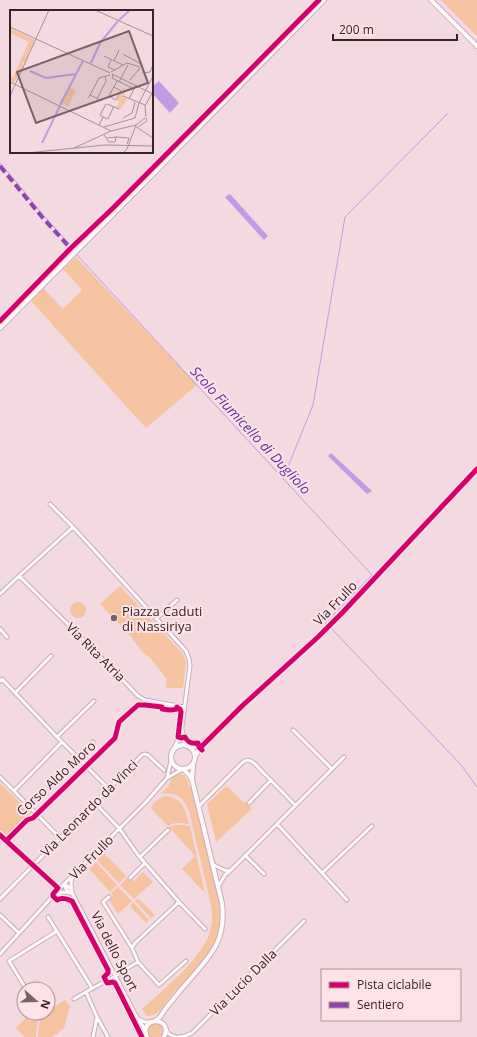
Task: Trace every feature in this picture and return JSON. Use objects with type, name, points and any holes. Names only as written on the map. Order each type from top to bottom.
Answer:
[{"type":"street","points":[[0,328],[324,0]]},
{"type":"street","points":[[431,0],[477,46]]},
{"type":"street","name":"Via Frullo","points":[[195,757],[202,745],[346,609],[477,469]]},
{"type":"street","points":[[50,504],[73,527],[186,651],[190,659],[190,666],[182,726],[179,738],[170,755],[174,766],[190,776],[192,780]]},
{"type":"street","points":[[0,594],[73,527]]},
{"type":"street","name":"Via Rita Atria","points":[[19,576],[138,696],[149,701],[184,707]]},
{"type":"street","points":[[156,619],[177,600]]},
{"type":"street","points":[[0,629],[7,637]]},
{"type":"street","points":[[15,693],[51,656]]},
{"type":"street","points":[[1,679],[109,789]]},
{"type":"street","points":[[57,737],[94,701]]},
{"type":"street","points":[[146,1035],[146,1026],[160,1017],[165,1009],[210,956],[222,930],[223,914],[218,887],[192,780],[195,757],[193,750],[188,746],[183,738],[182,726]]},
{"type":"street","points":[[293,730],[332,769]]},
{"type":"street","points":[[14,791],[62,742]]},
{"type":"street","points":[[78,758],[93,742]]},
{"type":"street","points":[[174,748],[179,745],[202,745]]},
{"type":"street","name":"Via Leonardo da Vinci","points":[[0,899],[144,754],[148,755],[164,770]]},
{"type":"street","points":[[218,887],[225,875],[344,757]]},
{"type":"street","points":[[198,807],[245,760],[250,760],[254,763],[295,805]]},
{"type":"street","points":[[167,778],[171,761]]},
{"type":"street","points":[[167,778],[189,768],[193,764]]},
{"type":"street","points":[[0,777],[60,838]]},
{"type":"street","name":"Via Frullo","points":[[0,954],[64,884],[167,778]]},
{"type":"street","points":[[249,803],[271,780]]},
{"type":"street","points":[[95,803],[119,828],[140,857],[179,902],[205,929]]},
{"type":"street","points":[[277,824],[347,900]]},
{"type":"street","points":[[322,873],[372,826]]},
{"type":"street","points":[[140,857],[168,830]]},
{"type":"street","points":[[245,855],[264,874]]},
{"type":"street","points":[[130,878],[145,863]]},
{"type":"street","points":[[212,864],[229,871]]},
{"type":"street","points":[[215,875],[219,871],[224,870]]},
{"type":"street","points":[[55,894],[71,892],[71,882],[74,874]]},
{"type":"street","points":[[215,875],[220,877],[225,875]]},
{"type":"street","name":"Via dello Sport","points":[[64,884],[69,887],[134,1012],[143,1026],[146,1035]]},
{"type":"street","points":[[109,897],[103,902],[132,948],[138,962],[159,985],[186,961]]},
{"type":"street","points":[[132,948],[179,902]]},
{"type":"street","points":[[0,915],[19,933]]},
{"type":"street","points":[[48,917],[92,988]]},
{"type":"street","name":"Via Lucio Dalla","points":[[178,1037],[192,1033],[304,921]]},
{"type":"street","points":[[21,981],[9,961],[57,931]]},
{"type":"street","points":[[74,999],[138,962]]},
{"type":"street","points":[[86,992],[108,1037]]},
{"type":"street","points":[[165,1009],[163,1024],[169,1034],[175,1037]]},
{"type":"street","points":[[93,1037],[97,1017]]},
{"type":"street","points":[[138,1019],[145,1022],[153,1021],[163,1024]]},
{"type":"street","points":[[164,1037],[166,1030]]},
{"type":"shaded area","points":[[441,0],[477,0],[477,36]]},
{"type":"shaded area","points":[[159,81],[179,103],[170,113],[153,94],[153,86]]},
{"type":"shaded area","points":[[230,194],[268,236],[264,240],[225,197]]},
{"type":"shaded area","points":[[76,257],[197,385],[146,428],[31,301],[43,288],[63,309],[82,290],[63,269]]},
{"type":"shaded area","points":[[331,453],[372,491],[367,494],[328,456]]},
{"type":"shaded area","points":[[120,586],[183,654],[186,663],[183,688],[166,688],[167,679],[150,658],[143,653],[131,637],[100,604]]},
{"type":"shaded area","points":[[78,602],[85,607],[86,610],[81,617],[78,618],[71,613],[70,610],[75,603]]},
{"type":"shaded area","points":[[180,774],[186,777],[189,787],[191,787],[219,902],[220,917],[218,936],[212,949],[202,964],[159,1011],[147,1016],[142,1009],[172,982],[193,960],[208,938],[212,924],[211,905],[189,811],[179,796],[161,794],[169,785],[173,776]]},
{"type":"shaded area","points":[[0,783],[31,814],[6,839],[0,833]]},
{"type":"shaded area","points":[[226,787],[252,809],[216,842],[207,804]]},
{"type":"shaded area","points":[[167,796],[180,802],[189,824],[175,823],[168,826],[151,809],[157,800]]},
{"type":"shaded area","points":[[176,825],[190,826],[205,893],[182,869],[195,856],[169,827]]},
{"type":"shaded area","points":[[104,853],[126,876],[119,883],[97,860]]},
{"type":"shaded area","points":[[96,862],[117,885],[110,892],[89,869]]},
{"type":"shaded area","points":[[143,872],[153,882],[134,899],[120,885],[127,878],[130,880],[131,878],[134,881]]},
{"type":"shaded area","points":[[118,887],[132,901],[118,914],[109,900],[113,896],[111,893]]},
{"type":"shaded area","points":[[138,898],[155,915],[151,918],[135,901]]},
{"type":"shaded area","points":[[133,902],[149,920],[146,923],[130,906]]},
{"type":"shaded area","points":[[65,1000],[70,1006],[64,1028],[52,1037],[38,1037],[40,1021],[56,1021],[56,1006]]},
{"type":"shaded area","points":[[23,1021],[38,1021],[36,1037],[24,1037],[16,1028]]},
{"type":"shaded area","points":[[155,1023],[160,1025],[162,1028],[163,1032],[161,1037],[150,1037],[149,1035],[149,1027]]},
{"type":"waterway","points":[[283,479],[313,405],[345,217],[448,113]]},
{"type":"waterway","name":"Scolo Fiumicello di Dugliolo","points":[[0,163],[73,248]]},
{"type":"waterway","points":[[0,319],[67,250]]},
{"type":"waterway","name":"Scolo Fiumicello di Dugliolo","points":[[77,255],[372,575],[331,617]]},
{"type":"waterway","name":"Scolo Fiumicello di Dugliolo","points":[[326,624],[325,623],[327,621]]},
{"type":"waterway","name":"Scolo Fiumicello di Dugliolo","points":[[331,628],[462,766],[477,787]]},
{"type":"marked path","points":[[0,166],[42,217],[73,251]]},
{"type":"cycle path","points":[[0,321],[319,0]]},
{"type":"cycle path","points":[[200,748],[242,706],[318,637],[342,613],[477,469]]},
{"type":"cycle path","name":"Corso Aldo Moro","points":[[7,840],[27,820],[33,818],[115,738],[119,722],[138,705],[162,707],[162,709],[168,710],[177,709]]},
{"type":"cycle path","points":[[177,707],[177,709],[180,709],[181,712],[178,737],[185,737],[190,743],[198,743],[202,750]]},
{"type":"cycle path","points":[[0,835],[58,888],[53,894],[57,900],[63,898],[72,901],[108,970],[108,973],[104,977],[107,983],[115,983],[142,1037]]},
{"type":"place","name":"Piazza Caduti di Nassiriya","points":[[114,618]]}]
